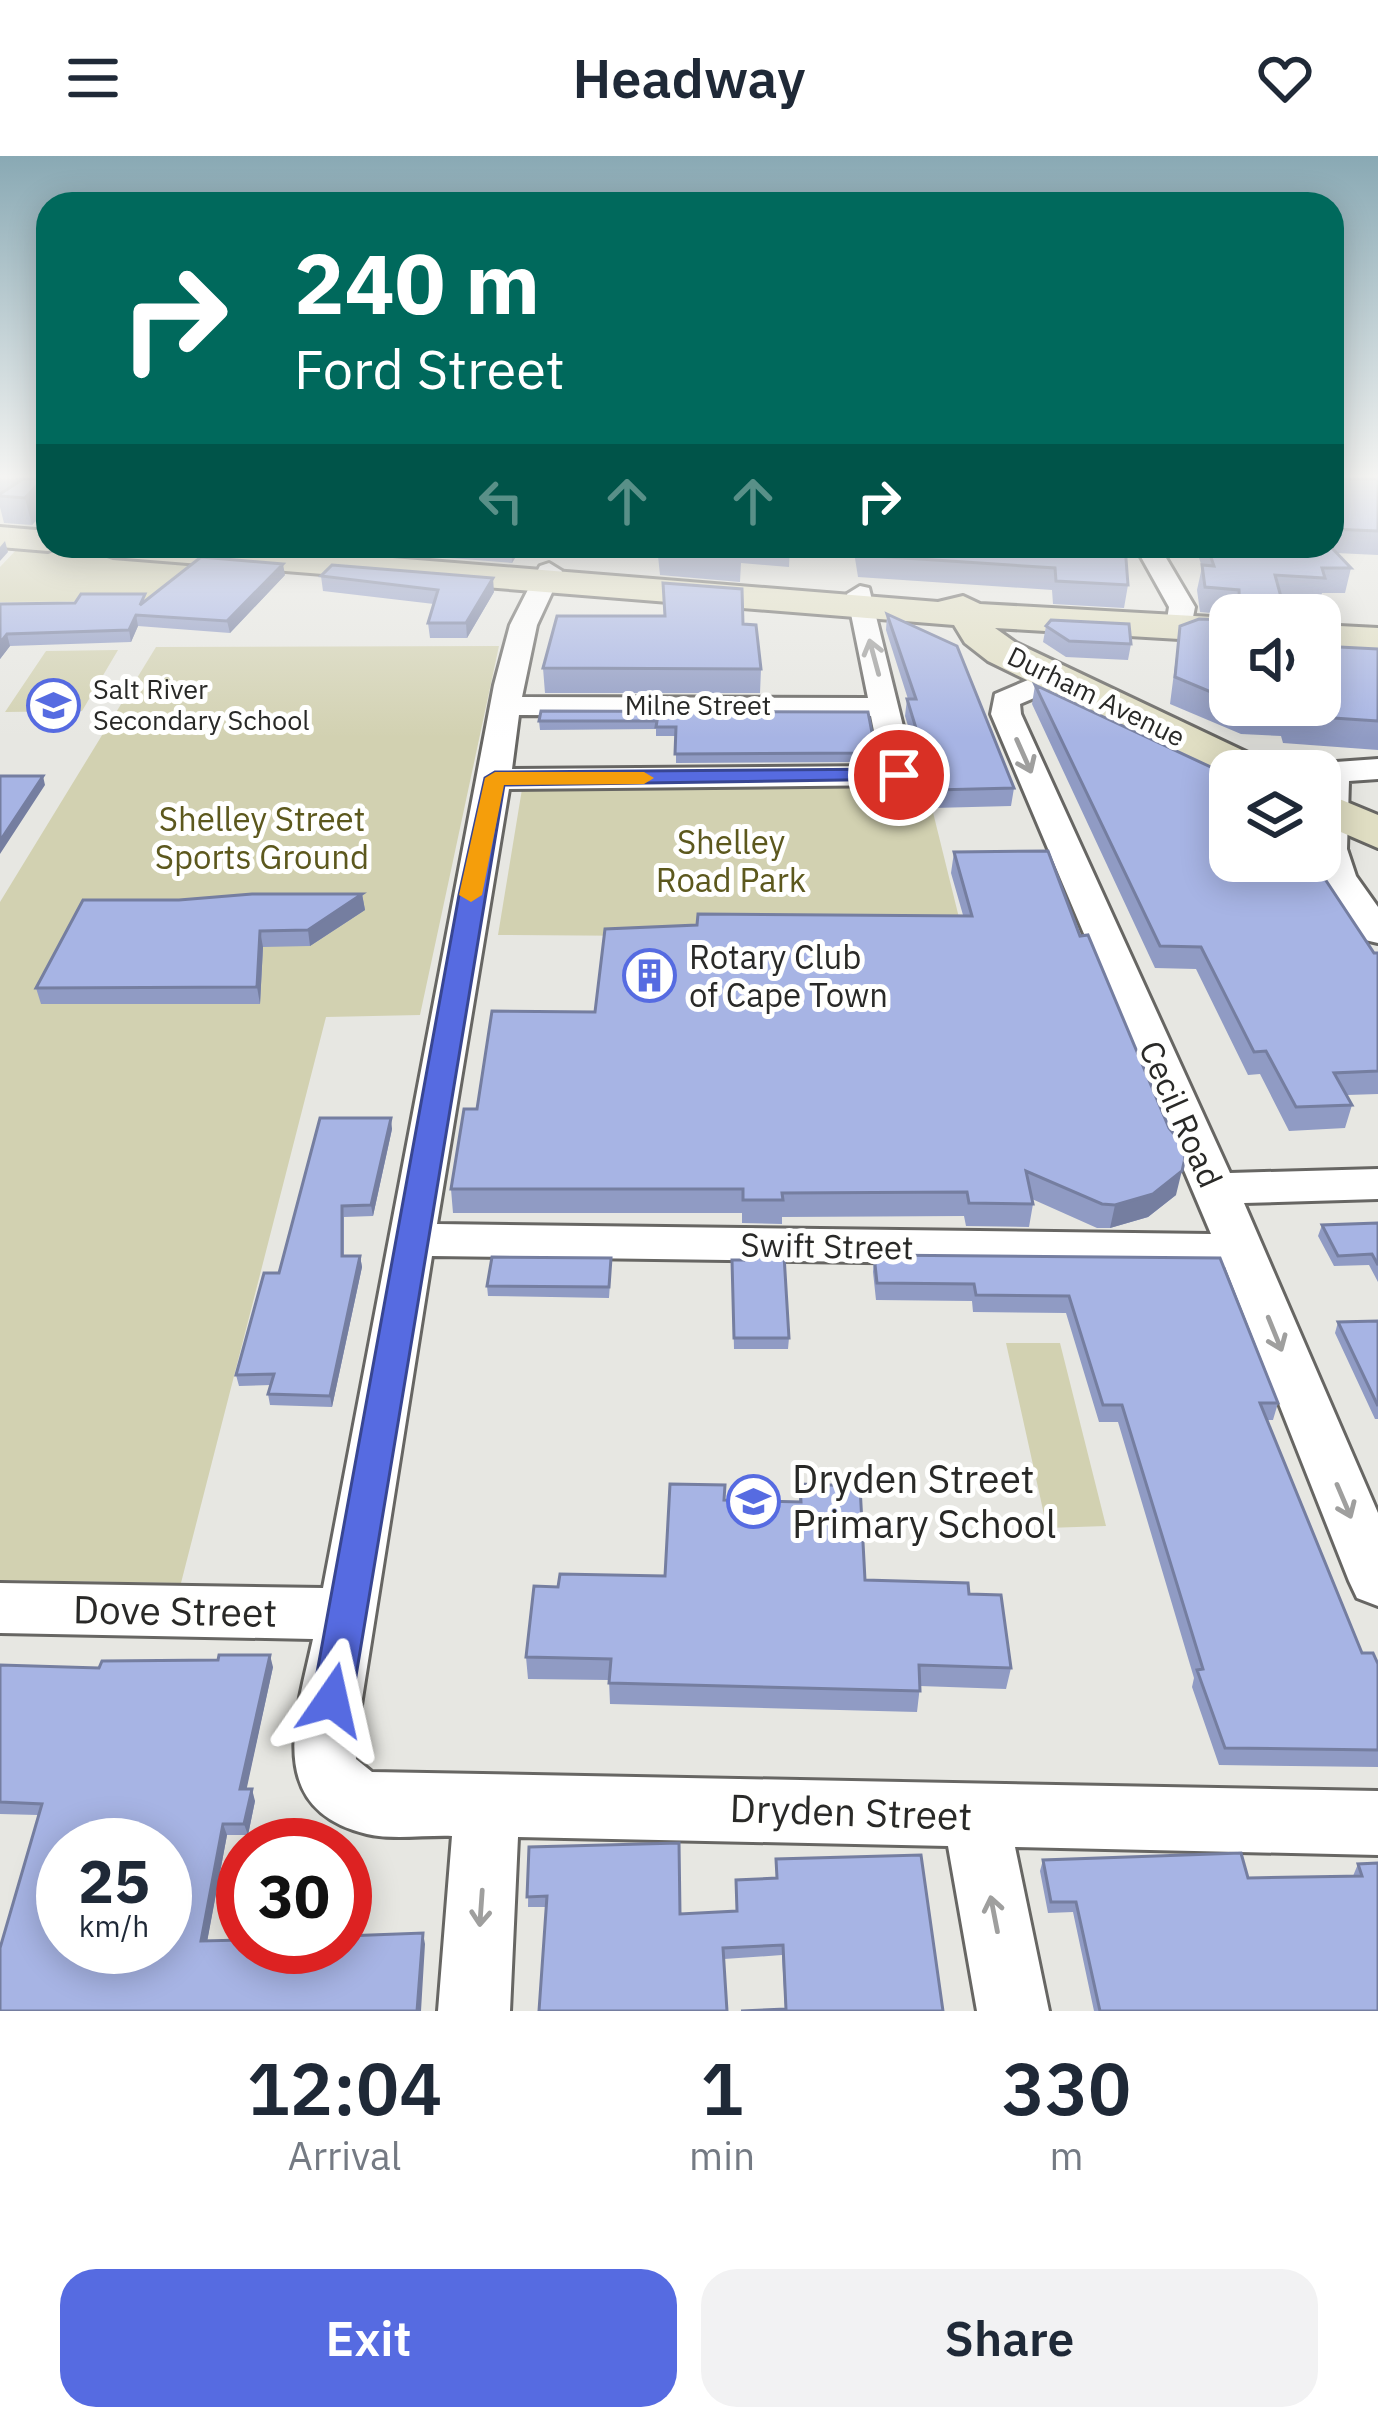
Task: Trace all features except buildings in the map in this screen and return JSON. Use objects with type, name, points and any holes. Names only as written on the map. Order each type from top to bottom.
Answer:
[{"type":"main road","points":[[419,566],[1209,626]]},
{"type":"main road","name":"Durham Avenue","points":[[963,608],[988,643],[1209,752]]},
{"type":"main road","points":[[1180,621],[1209,619]]},
{"type":"main road","points":[[1341,624],[1378,627]]},
{"type":"main road","points":[[1341,638],[1378,640]]},
{"type":"main road","points":[[1341,816],[1378,833]]},
{"type":"street","points":[[1158,566],[1182,607],[1180,621]]},
{"type":"street","points":[[349,1614],[508,706],[532,597],[546,577]]},
{"type":"street","points":[[495,778],[899,775],[860,600]]},
{"type":"street","name":"Cecil Road","points":[[1057,678],[1013,694],[1005,700],[1006,714],[1242,1251],[1378,1581]]},
{"type":"street","name":"Milne Street","points":[[508,706],[887,707]]},
{"type":"street","points":[[1341,772],[1378,769]]},
{"type":"street","points":[[1341,881],[1378,932]]},
{"type":"street","points":[[1214,1189],[1378,1184]]},
{"type":"street","name":"Swift Street","points":[[413,1240],[1242,1251]]},
{"type":"street","name":"Dove Street","points":[[0,1608],[349,1614]]},
{"type":"street","name":"Dryden Street","points":[[349,1614],[323,1762],[331,1780],[348,1796],[369,1803],[1378,1823]]},
{"type":"street","points":[[474,2011],[487,1805]]},
{"type":"street","points":[[976,1816],[1012,2011]]},
{"type":"green space","points":[[192,566],[156,601],[0,602],[0,567]]},
{"type":"green space","name":"Shelley Street Sports Ground","points":[[499,646],[420,1015],[326,1017],[181,1583],[0,1580],[0,902],[156,647]]},
{"type":"green space","points":[[118,650],[82,711],[5,712],[46,651]]},
{"type":"green space","name":"Shelley Road Park","points":[[523,783],[926,784],[964,938],[498,935]]},
{"type":"green space","points":[[1006,1343],[1060,1343],[1106,1526],[1047,1528]]},
{"type":"slow traffic","points":[[471,895],[495,778],[644,778]]},
{"type":"place","name":"Salt River Secondary School","points":[[54,706]]},
{"type":"place","name":"Rotary Club of Cape Town","points":[[650,976]]},
{"type":"place","name":"Dryden Street Primary School","points":[[753,1501]]},
{"type":"route","points":[[332,1700],[495,778],[899,775]]}]
